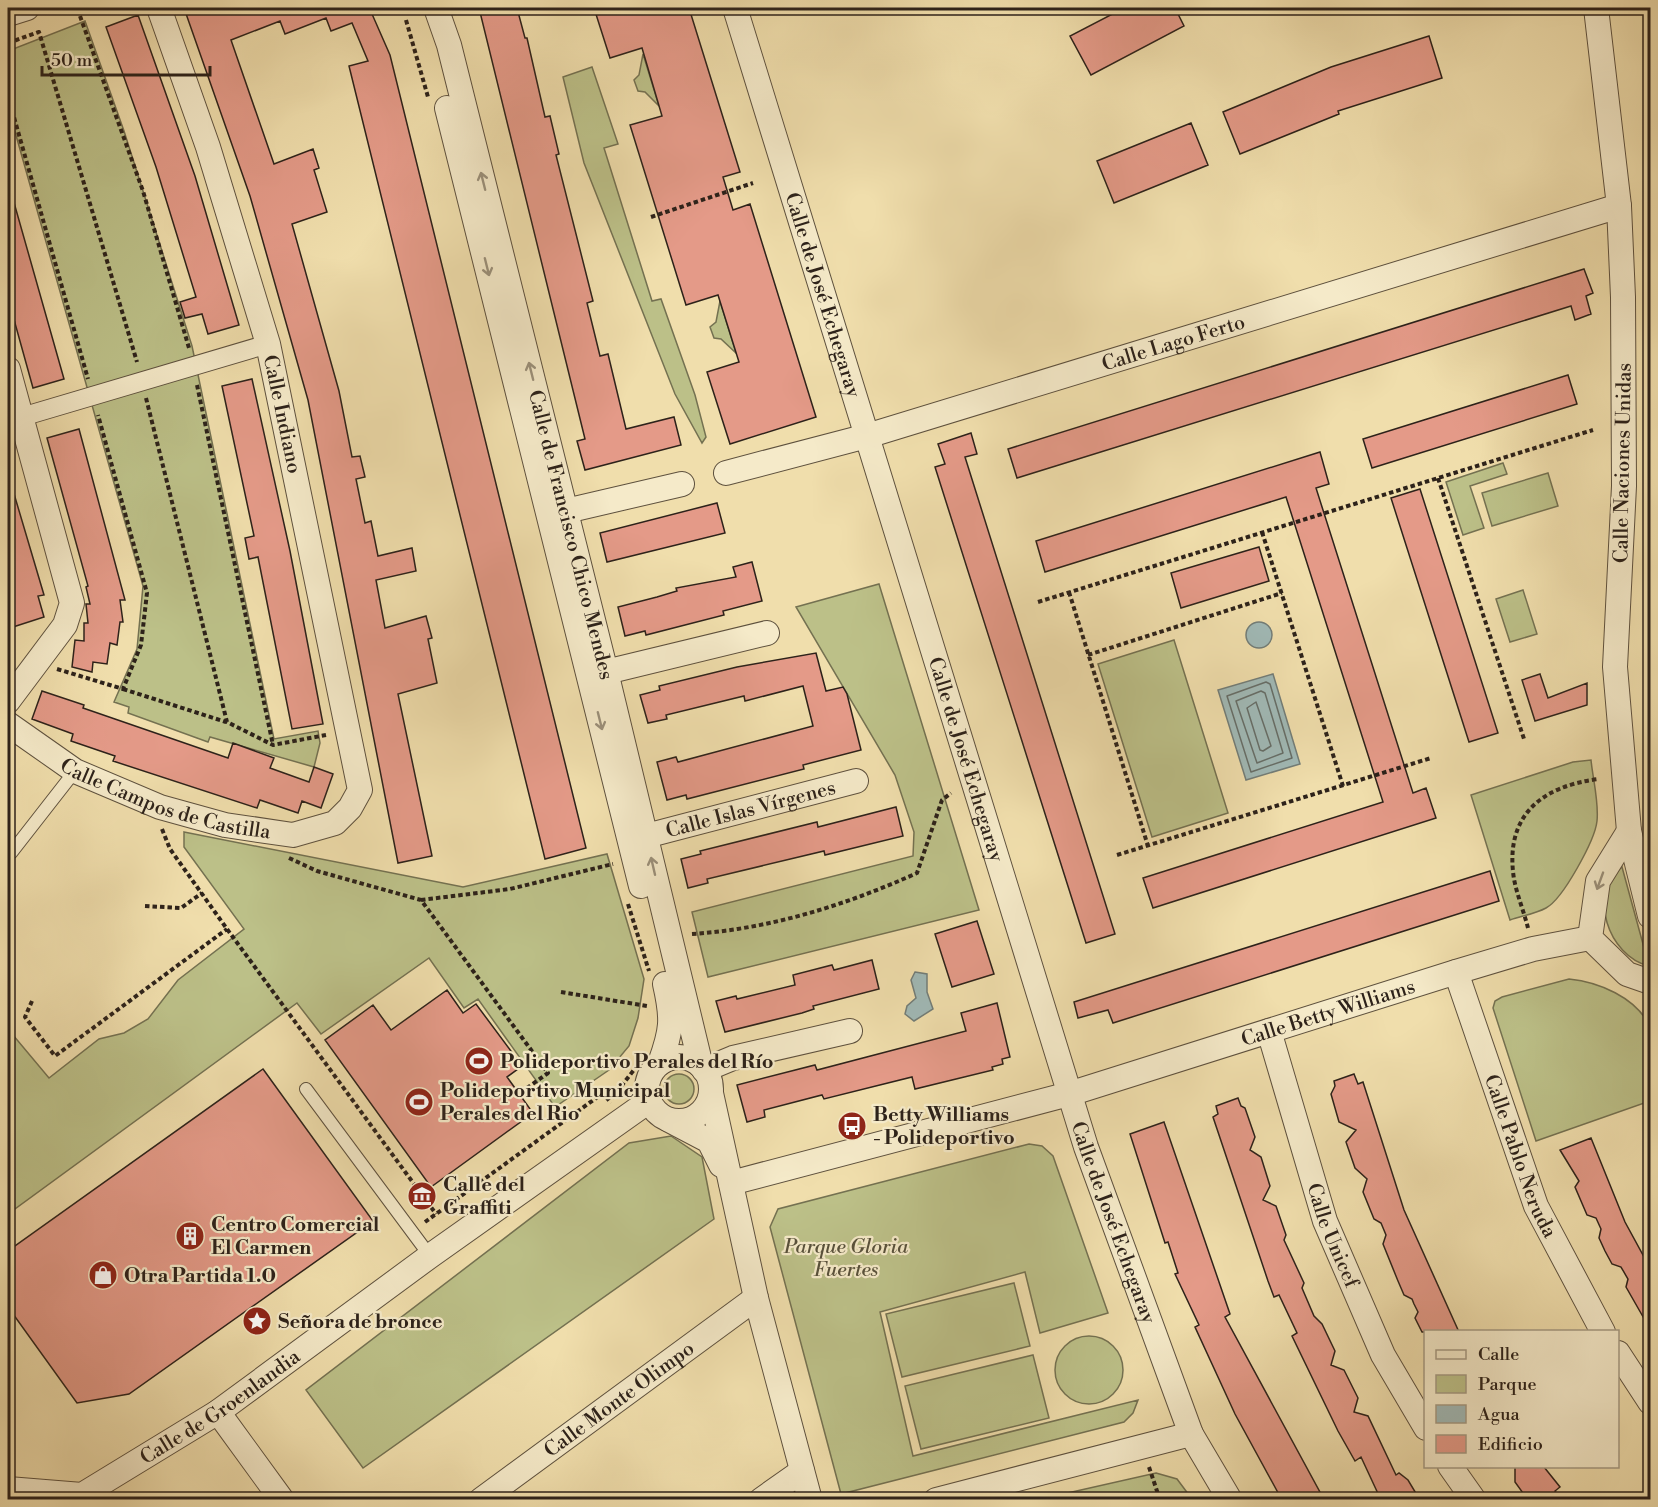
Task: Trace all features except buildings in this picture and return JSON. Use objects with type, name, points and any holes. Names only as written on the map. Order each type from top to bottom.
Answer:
[{"type":"street","points":[[8,14],[27,8]]},
{"type":"street","name":"Calle Indiano","points":[[159,8],[208,147],[268,344],[360,790],[350,808],[335,823]]},
{"type":"street","name":"Calle de Francisco Chico Mendes","points":[[420,8],[427,25],[670,1006],[672,1032],[660,1063]]},
{"type":"street","name":"Calle de Francisco Chico Mendes","points":[[436,8],[449,45],[566,511],[702,1068]]},
{"type":"street","name":"Calle de José Echegaray","points":[[735,8],[1069,1094],[1191,1434],[1230,1500]]},
{"type":"street","name":"Calle Naciones Unidas","points":[[1596,8],[1619,206],[1624,486],[1615,667],[1629,831],[1650,916]]},
{"type":"street","name":"Calle Lago Ferto","points":[[726,472],[867,436],[1619,206]]},
{"type":"street","points":[[14,419],[268,344]]},
{"type":"street","points":[[8,369],[14,419],[72,603],[65,625],[8,701]]},
{"type":"street","points":[[566,511],[682,484]]},
{"type":"street","points":[[606,672],[766,633]]},
{"type":"street","name":"Calle Campos de Castilla","points":[[8,724],[75,771],[159,807],[225,825],[293,835],[335,823]]},
{"type":"street","name":"Calle Islas Vírgenes","points":[[646,836],[856,781]]},
{"type":"street","points":[[1629,831],[1598,881],[1590,938],[1627,974],[1650,982]]},
{"type":"street","name":"Calle Betty Williams","points":[[730,1183],[1069,1094],[1456,972],[1533,949],[1590,938]]},
{"type":"street","name":"Calle Pablo Neruda","points":[[1456,972],[1536,1206],[1602,1330]]},
{"type":"street","points":[[702,1068],[733,1058],[850,1031]]},
{"type":"street","name":"Calle Unicef","points":[[1269,1031],[1325,1221],[1383,1355],[1424,1426]]},
{"type":"street","points":[[730,1183],[709,1141],[660,1116],[649,1101],[648,1080],[660,1063],[681,1057],[702,1068],[711,1084],[711,1093],[756,1298],[810,1500]]},
{"type":"street","points":[[669,1120],[688,1120],[696,1117],[703,1111],[711,1093]]},
{"type":"street","name":"Calle de Groenlandia","points":[[8,1489],[82,1495],[218,1412],[430,1256],[649,1101]]},
{"type":"street","name":"Calle Monte Olimpo","points":[[481,1500],[756,1298]]},
{"type":"street","points":[[1619,1356],[1650,1402]]},
{"type":"street","points":[[218,1412],[282,1500]]},
{"type":"street","points":[[936,1500],[1191,1434]]},
{"type":"street","points":[[1451,1468],[1474,1500]]},
{"type":"street","points":[[761,1500],[802,1472]]},
{"type":"lane","points":[[11,853],[75,771]]},
{"type":"lane","points":[[306,1089],[430,1256]]},
{"type":"path","points":[[8,43],[39,32]]},
{"type":"path","points":[[8,96],[147,593],[141,645],[123,688]]},
{"type":"path","points":[[651,217],[753,183]]},
{"type":"path","points":[[1038,602],[1593,430]]},
{"type":"path","points":[[1438,478],[1524,740]]},
{"type":"path","points":[[1262,532],[1343,786]]},
{"type":"path","points":[[1069,592],[1148,846]]},
{"type":"path","points":[[1088,655],[1282,593]]},
{"type":"path","points":[[49,667],[227,722]]},
{"type":"path","points":[[273,745],[348,730]]},
{"type":"path","points":[[1117,855],[1431,758]]},
{"type":"path","points":[[1533,949],[1514,879],[1514,840],[1532,804],[1547,793],[1565,785],[1599,779]]},
{"type":"path","points":[[686,935],[735,931],[859,899],[917,873],[942,800],[951,793]]},
{"type":"path","points":[[162,822],[163,836],[170,849],[436,1214]]},
{"type":"path","points":[[284,855],[317,871],[422,900],[510,889],[616,863]]},
{"type":"path","points":[[145,906],[181,908],[202,894]]},
{"type":"path","points":[[422,900],[548,1073],[527,1088]]},
{"type":"path","points":[[32,1001],[25,1017],[55,1056],[227,929]]},
{"type":"path","points":[[561,992],[658,1008],[670,1006]]},
{"type":"path","points":[[412,1232],[603,1093],[625,1118]]},
{"type":"path","points":[[1148,1463],[1160,1500]]},
{"type":"green space","points":[[85,21],[124,131],[192,346],[274,739],[318,731],[320,743],[314,767],[210,737],[208,742],[128,713],[129,707],[114,702],[137,649],[143,586],[8,107],[8,51]]},
{"type":"green space","points":[[643,54],[659,106],[645,92],[638,91],[634,80],[639,75]]},
{"type":"green space","points":[[592,67],[618,144],[604,148],[652,301],[661,299],[695,395],[706,437],[702,443],[675,394],[584,163],[563,77]]},
{"type":"green space","points":[[720,301],[736,353],[721,339],[714,338],[710,327],[716,322]]},
{"type":"green space","points":[[1503,463],[1507,474],[1470,486],[1484,528],[1463,535],[1446,482]]},
{"type":"green space","points":[[1548,473],[1558,506],[1492,526],[1482,493]]},
{"type":"green space","points":[[879,584],[979,910],[708,977],[692,912],[913,856],[914,832],[895,775],[796,607]]},
{"type":"green space","points":[[1523,590],[1537,634],[1510,642],[1496,599]]},
{"type":"green space","points":[[1174,640],[1228,813],[1152,837],[1098,664]]},
{"type":"green space","points":[[1591,760],[1597,799],[1597,821],[1584,855],[1569,882],[1553,902],[1542,910],[1510,920],[1471,795],[1573,762]]},
{"type":"green space","points":[[184,832],[463,887],[607,854],[644,979],[638,1018],[629,1046],[609,1070],[555,1107],[478,999],[464,1008],[429,958],[321,1034],[297,1003],[8,1214],[8,1029],[49,1078],[99,1039],[124,1033],[148,1019],[178,980],[244,929],[184,847]]},
{"type":"green space","points":[[1622,867],[1649,966],[1635,960],[1623,950],[1613,937],[1607,922],[1604,907],[1606,892],[1611,878]]},
{"type":"green space","points":[[1569,979],[1604,988],[1626,999],[1650,1026],[1650,1101],[1536,1141],[1493,1008],[1495,1001],[1502,997]]},
{"type":"green space","points":[[679,1074],[690,1078],[694,1089],[690,1100],[679,1104],[668,1100],[664,1089],[668,1078]]},
{"type":"green space","points":[[671,1136],[702,1157],[714,1219],[363,1468],[306,1390],[629,1143]]},
{"type":"green space","name":"Parque Gloria Fuertes","points":[[1029,1144],[1042,1146],[1053,1156],[1108,1313],[1040,1333],[1025,1272],[880,1312],[913,1456],[1138,1400],[1133,1413],[1124,1422],[841,1494],[770,1227],[778,1209]]},
{"type":"green space","points":[[1014,1283],[1030,1346],[902,1377],[886,1314]]},
{"type":"green space","points":[[1089,1336],[1102,1339],[1113,1346],[1120,1357],[1123,1370],[1120,1383],[1113,1394],[1102,1401],[1089,1404],[1076,1401],[1065,1394],[1058,1383],[1055,1370],[1058,1357],[1065,1346],[1076,1339]]},
{"type":"green space","points":[[1033,1355],[1049,1418],[921,1449],[905,1386]]},
{"type":"green space","points":[[1156,1473],[1177,1479],[1192,1499],[1041,1499]]},
{"type":"water","points":[[1259,622],[1268,626],[1272,635],[1268,644],[1259,648],[1250,644],[1246,635],[1250,626]]},
{"type":"water","points":[[1273,674],[1300,764],[1246,780],[1218,690]]},
{"type":"water","points":[[915,972],[927,974],[927,992],[933,1009],[914,1021],[905,1014],[907,1006],[916,998],[911,980]]},
{"type":"place","name":"Polideportivo Perales del Río","points":[[479,1061]]},
{"type":"place","name":"Polideportivo Municipal Perales del Rio","points":[[419,1102]]},
{"type":"place","name":"Betty Williams - Polideportivo","points":[[852,1126]]},
{"type":"place","name":"Calle del Graffiti","points":[[422,1196]]},
{"type":"place","name":"Centro Comercial El Carmen","points":[[190,1236]]},
{"type":"place","name":"Otra Partida 1.0","points":[[103,1275]]},
{"type":"place","name":"Señora de bronce","points":[[257,1321]]}]
